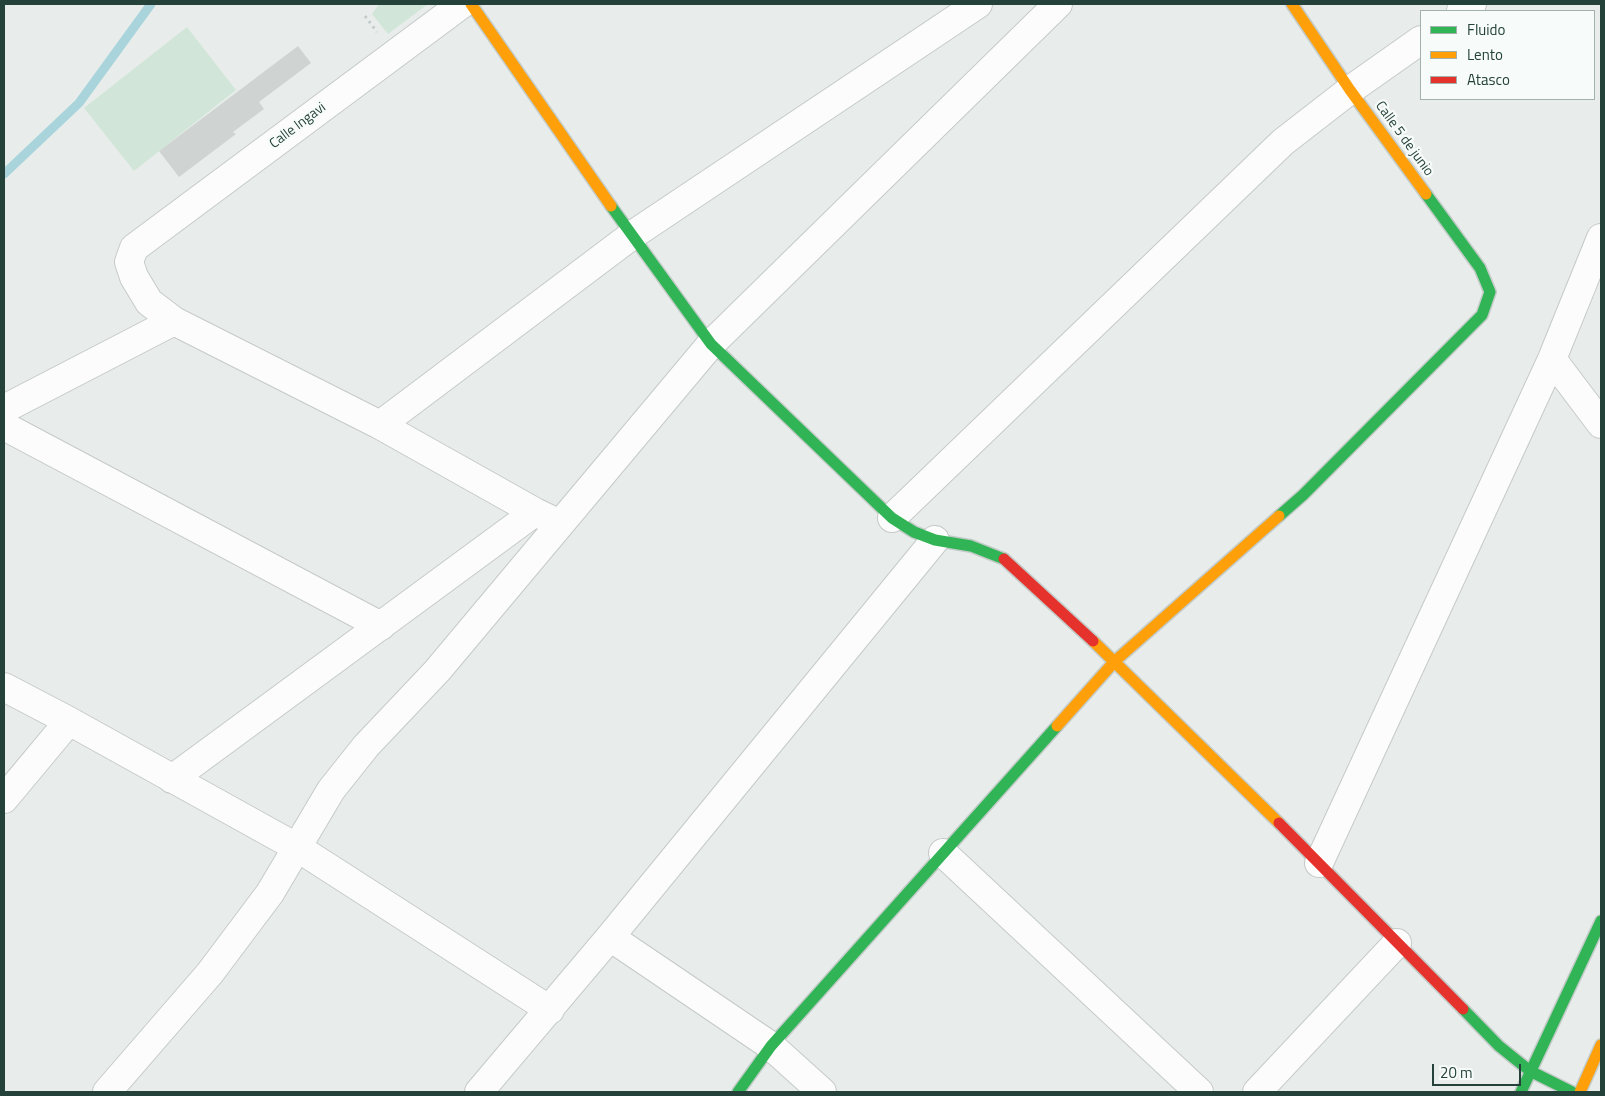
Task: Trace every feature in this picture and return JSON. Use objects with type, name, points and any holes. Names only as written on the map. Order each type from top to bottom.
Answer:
[{"type":"street","name":"Calle Ingavi","points":[[174,320],[149,302],[134,277],[129,262],[134,248],[462,4]]},
{"type":"street","points":[[472,4],[631,236],[711,344],[892,518],[914,532],[934,540],[971,546],[1003,558],[1115,661],[1319,863],[1499,1046],[1530,1071],[1572,1092]]},
{"type":"street","points":[[380,426],[631,236],[978,4]]},
{"type":"street","points":[[107,1092],[210,973],[270,893],[331,790],[366,746],[437,671],[711,344],[1058,4]]},
{"type":"street","name":"Calle 5 de junio","points":[[1115,661],[1302,495],[1482,315],[1490,292],[1480,268],[1350,90],[1292,4]]},
{"type":"street","points":[[892,518],[1283,142],[1350,90],[1420,41]]},
{"type":"street","points":[[1319,863],[1552,359],[1601,238]]},
{"type":"street","points":[[4,408],[174,320],[380,426],[560,524]]},
{"type":"street","points":[[1552,359],[1601,424]]},
{"type":"street","points":[[4,426],[381,626]]},
{"type":"street","points":[[172,779],[535,512]]},
{"type":"street","points":[[479,1092],[550,1010],[934,540]]},
{"type":"street","points":[[738,1092],[771,1046],[1115,661]]},
{"type":"street","points":[[4,688],[68,720],[298,848],[550,1010]]},
{"type":"street","points":[[4,800],[68,720]]},
{"type":"street","points":[[943,853],[1199,1092]]},
{"type":"street","points":[[1521,1092],[1601,921]]},
{"type":"street","points":[[610,937],[771,1046],[822,1092]]},
{"type":"street","points":[[1256,1092],[1397,943]]},
{"type":"street","points":[[1580,1092],[1601,1045]]},
{"type":"green space","points":[[379,4],[428,4],[388,34],[372,14]]},
{"type":"green space","points":[[187,27],[236,90],[134,171],[84,108]]},
{"type":"building","points":[[298,46],[311,63],[259,102],[264,109],[233,132],[236,134],[179,177],[159,151]]},
{"type":"waterway","points":[[4,174],[79,103],[151,4]]},
{"type":"traffic: fast","points":[[1279,516],[1303,495],[1482,315],[1490,292],[1480,268],[1426,194]]},
{"type":"traffic: fast","points":[[611,206],[711,344],[892,518],[914,532],[935,540],[971,546],[1004,559]]},
{"type":"traffic: fast","points":[[738,1092],[771,1046],[1057,726]]},
{"type":"traffic: fast","points":[[1521,1092],[1601,921]]},
{"type":"traffic: fast","points":[[1463,1009],[1499,1046],[1530,1071],[1572,1092]]},
{"type":"traffic: slow","points":[[471,4],[611,206]]},
{"type":"traffic: slow","points":[[1292,4],[1350,90],[1426,194]]},
{"type":"traffic: slow","points":[[1057,726],[1115,661],[1279,516]]},
{"type":"traffic: slow","points":[[1093,641],[1279,823]]},
{"type":"traffic: slow","points":[[1580,1092],[1601,1045]]},
{"type":"traffic: jam","points":[[1004,559],[1093,641]]},
{"type":"traffic: jam","points":[[1279,823],[1463,1009]]}]
